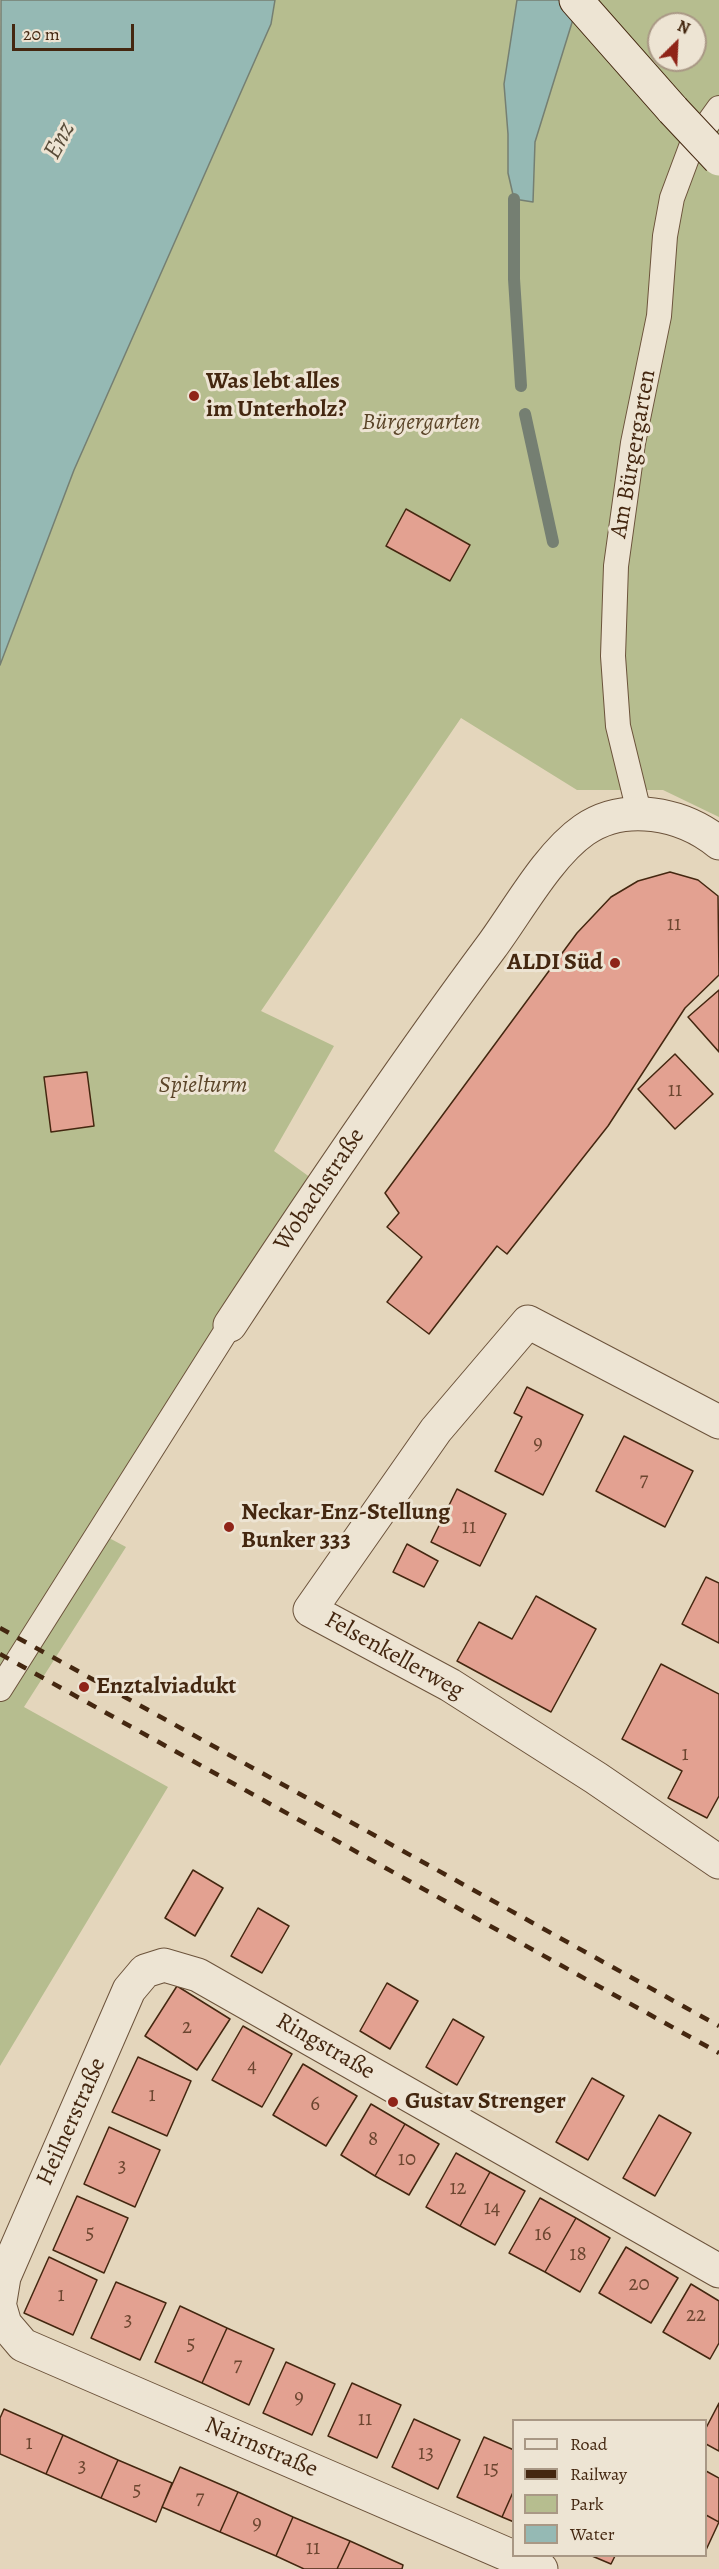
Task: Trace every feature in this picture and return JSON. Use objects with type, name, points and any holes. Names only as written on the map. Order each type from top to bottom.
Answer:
[{"type":"street","points":[[576,0],[719,159]]},
{"type":"street","name":"Wobachstraße","points":[[230,1325],[425,1035],[553,860],[584,831],[609,818],[639,812],[676,820],[699,830],[719,843]]},
{"type":"street","name":"Felsenkellerweg","points":[[719,1422],[528,1322],[436,1430],[310,1610],[450,1685],[596,1778],[719,1862]]},
{"type":"street","name":"Ringstraße","points":[[145,1971],[164,1965],[198,1975],[719,2271]]},
{"type":"street","name":"Heilnerstraße","points":[[1,2295],[129,1990],[145,1971]]},
{"type":"street","name":"Nairnstraße","points":[[1,2295],[6,2324],[22,2345],[512,2557]]},
{"type":"street","name":"Nairnstraße","points":[[512,2557],[540,2569]]},
{"type":"lane","name":"Am Bürgergarten","points":[[639,812],[618,726],[613,656],[616,566],[634,432],[659,316],[665,236],[672,198],[691,147],[719,108]]},
{"type":"lane","name":"Wobachstraße","points":[[0,1689],[230,1325]]},
{"type":"green space","name":"Bürgergarten","points":[[275,0],[719,0],[719,817],[663,790],[577,790],[461,718],[261,1011],[334,1046],[274,1151],[322,1186],[98,1532],[126,1547],[24,1707],[168,1787],[0,2066],[0,665],[74,470],[271,24]]},
{"type":"water","name":"Enz","points":[[1,0],[275,0],[271,24],[74,470],[0,665]]},
{"type":"water","points":[[517,0],[579,0],[535,142],[533,202],[514,199],[508,173],[504,84]]},
{"type":"building","points":[[406,509],[470,545],[450,581],[386,546]]},
{"type":"building","points":[[670,872],[698,880],[718,896],[719,975],[685,1008],[608,1126],[507,1254],[497,1246],[429,1334],[387,1302],[422,1257],[387,1227],[399,1213],[385,1193],[577,933],[611,897],[638,881]]},
{"type":"building","points":[[719,990],[719,1052],[688,1017]]},
{"type":"building","points":[[675,1054],[713,1094],[675,1129],[638,1089]]},
{"type":"building","points":[[87,1072],[94,1126],[51,1132],[44,1077]]},
{"type":"building","points":[[527,1387],[583,1415],[543,1495],[495,1471],[522,1417],[514,1413]]},
{"type":"building","points":[[624,1436],[693,1471],[665,1527],[596,1491]]},
{"type":"building","points":[[457,1489],[506,1514],[480,1566],[431,1542]]},
{"type":"building","points":[[407,1544],[438,1561],[424,1587],[393,1572]]},
{"type":"building","points":[[706,1577],[719,1583],[719,1643],[682,1624]]},
{"type":"building","points":[[536,1596],[596,1629],[551,1712],[457,1661],[479,1622],[512,1639]]},
{"type":"building","points":[[661,1664],[719,1694],[719,1796],[707,1818],[668,1798],[682,1771],[622,1739]]},
{"type":"building","points":[[193,1870],[223,1888],[195,1936],[165,1918]]},
{"type":"building","points":[[258,1908],[289,1926],[262,1973],[231,1956]]},
{"type":"building","points":[[387,1983],[418,2001],[390,2049],[360,2031]]},
{"type":"building","points":[[177,1986],[230,2019],[197,2070],[145,2036]]},
{"type":"building","points":[[453,2019],[484,2037],[457,2085],[426,2067]]},
{"type":"building","points":[[243,2026],[292,2054],[262,2107],[212,2080]]},
{"type":"building","points":[[138,2057],[191,2081],[167,2136],[112,2112]]},
{"type":"building","points":[[303,2064],[357,2096],[326,2146],[273,2115]]},
{"type":"building","points":[[592,2078],[624,2096],[588,2160],[556,2142]]},
{"type":"building","points":[[371,2104],[405,2124],[375,2176],[341,2155]]},
{"type":"building","points":[[659,2115],[691,2133],[655,2196],[623,2178]]},
{"type":"building","points":[[405,2124],[439,2144],[409,2195],[375,2176]]},
{"type":"building","points":[[109,2127],[160,2150],[135,2207],[84,2184]]},
{"type":"building","points":[[456,2153],[490,2172],[460,2226],[426,2207]]},
{"type":"building","points":[[490,2172],[525,2191],[495,2245],[460,2226]]},
{"type":"building","points":[[77,2196],[128,2218],[104,2273],[53,2250]]},
{"type":"building","points":[[540,2198],[576,2218],[545,2272],[509,2253]]},
{"type":"building","points":[[576,2218],[610,2238],[580,2292],[545,2272]]},
{"type":"building","points":[[626,2247],[678,2278],[651,2323],[599,2293]]},
{"type":"building","points":[[49,2257],[97,2280],[73,2335],[24,2313]]},
{"type":"building","points":[[116,2282],[166,2303],[140,2360],[91,2338]]},
{"type":"building","points":[[691,2284],[719,2301],[719,2343],[710,2359],[663,2332]]},
{"type":"building","points":[[180,2306],[227,2328],[202,2383],[155,2362]]},
{"type":"building","points":[[227,2328],[274,2349],[249,2405],[202,2383]]},
{"type":"building","points":[[286,2362],[335,2384],[312,2435],[263,2413]]},
{"type":"building","points":[[352,2383],[401,2405],[377,2458],[328,2436]]},
{"type":"building","points":[[719,2403],[719,2451],[707,2445],[707,2426]]},
{"type":"building","points":[[4,2409],[63,2435],[46,2474],[0,2454],[0,2418]]},
{"type":"building","points":[[414,2419],[460,2440],[438,2489],[392,2467]]},
{"type":"building","points":[[63,2435],[118,2460],[101,2498],[46,2474]]},
{"type":"building","points":[[484,2437],[512,2449],[512,2494],[502,2517],[457,2497]]},
{"type":"building","points":[[118,2460],[172,2483],[156,2522],[101,2498]]},
{"type":"building","points":[[180,2467],[238,2492],[220,2532],[162,2507]]},
{"type":"building","points":[[707,2472],[719,2478],[719,2522],[707,2516]]},
{"type":"building","points":[[238,2492],[293,2517],[276,2556],[220,2532]]},
{"type":"building","points":[[512,2494],[512,2521],[502,2517]]},
{"type":"building","points":[[707,2516],[719,2522],[707,2548]]},
{"type":"building","points":[[293,2517],[350,2541],[337,2569],[304,2569],[276,2556]]},
{"type":"building","points":[[350,2541],[403,2565],[402,2569],[337,2569]]},
{"type":"building","points":[[594,2557],[614,2557],[611,2564]]},
{"type":"waterway","points":[[514,199],[514,279],[521,386]]},
{"type":"waterway","points":[[525,414],[553,542]]},
{"type":"railway","points":[[0,1628],[719,2026]]},
{"type":"railway","points":[[0,1654],[719,2053]]},
{"type":"place","name":"Was lebt alles im Unterholz?","points":[[194,396]]},
{"type":"place","name":"ALDI Süd","points":[[615,963]]},
{"type":"place","name":"Neckar-Enz-Stellung Bunker 333","points":[[229,1527]]},
{"type":"place","name":"Enztalviadukt","points":[[84,1687]]},
{"type":"place","name":"Gustav Strenger","points":[[393,2102]]},
{"type":"park label","name":"Spielturm","points":[[203,1086]]}]
